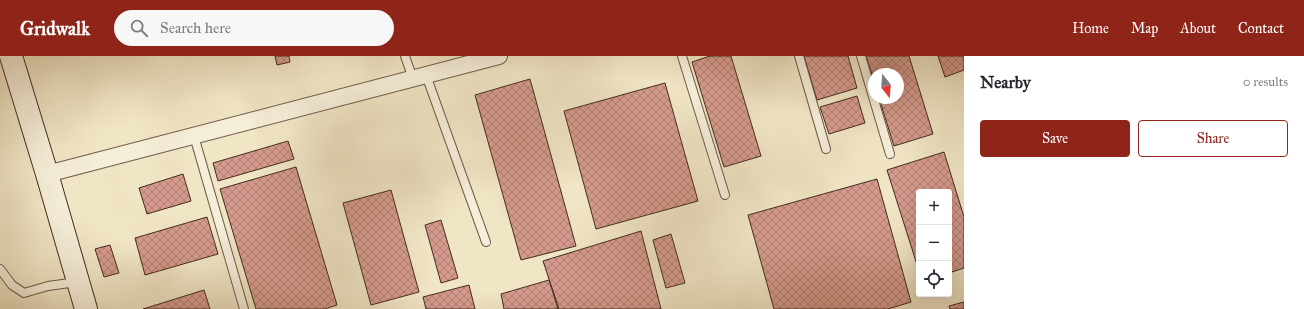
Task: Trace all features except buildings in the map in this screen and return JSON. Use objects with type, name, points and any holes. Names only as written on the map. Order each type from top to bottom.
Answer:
[{"type":"street","points":[[12,56],[86,309]]},
{"type":"street","points":[[47,174],[500,56]]},
{"type":"lane","points":[[405,56],[420,77],[486,242]]},
{"type":"lane","points":[[682,56],[725,195]]},
{"type":"lane","points":[[799,56],[826,149]]},
{"type":"lane","points":[[861,56],[890,154]]},
{"type":"lane","points":[[194,136],[244,309]]},
{"type":"lane","points":[[0,269],[12,285],[24,293],[48,286],[78,282]]}]
